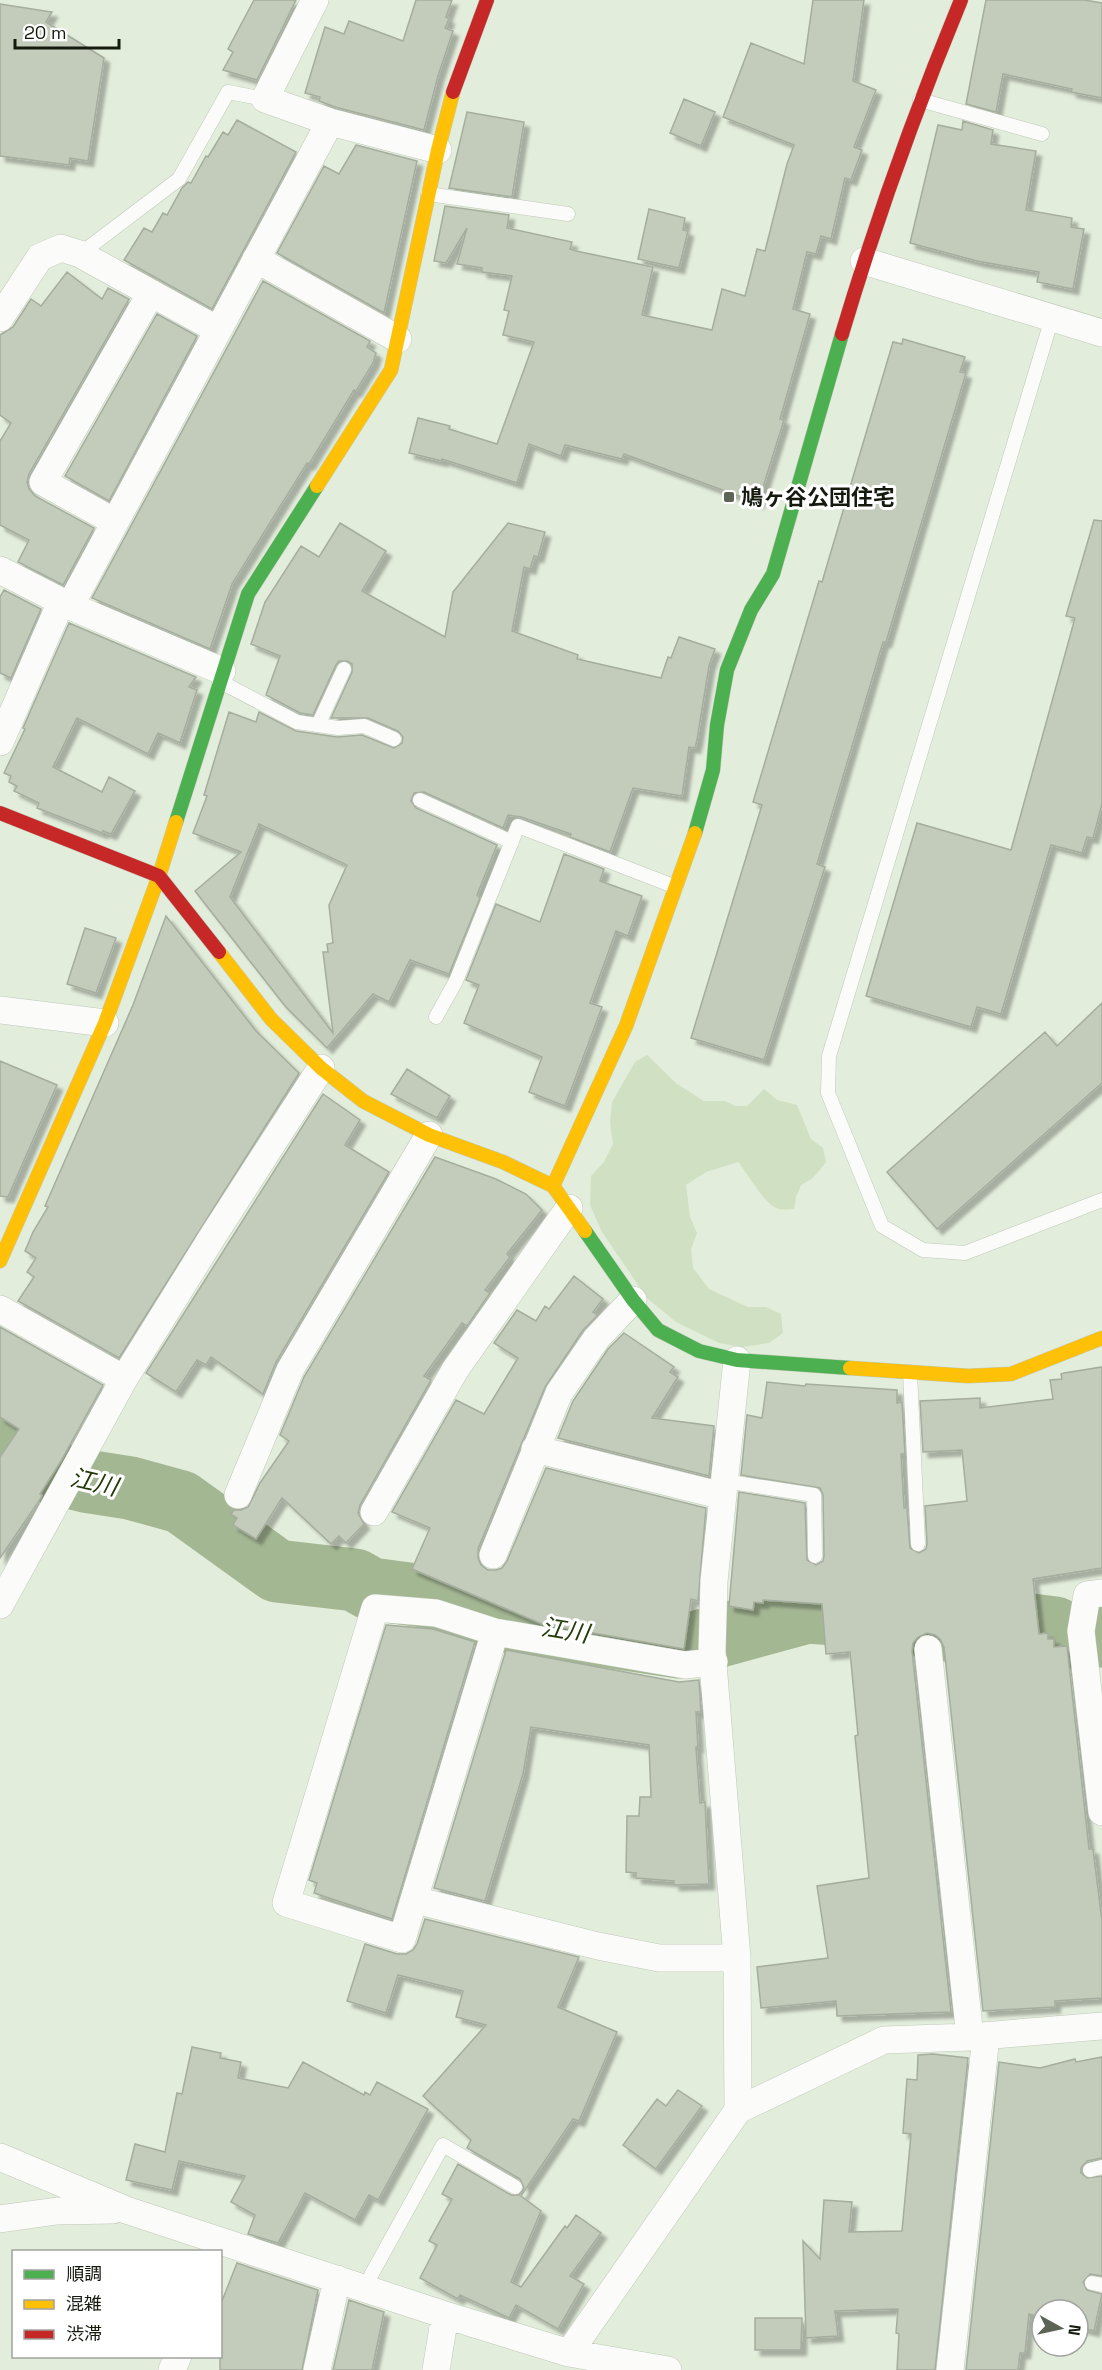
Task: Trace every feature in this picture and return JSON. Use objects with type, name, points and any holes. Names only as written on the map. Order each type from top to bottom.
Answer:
[{"type":"street","points":[[315,0],[265,99],[330,122],[438,150]]},
{"type":"street","points":[[0,1261],[9,1221],[105,1023],[159,876],[220,676],[248,594],[391,370],[438,150],[456,81],[487,0]]},
{"type":"street","points":[[553,1186],[626,1026],[698,827],[713,770],[717,725],[727,670],[751,610],[773,574],[864,261],[920,100],[961,0]]},
{"type":"street","points":[[0,742],[65,604],[115,522],[330,122]]},
{"type":"street","points":[[0,318],[40,257],[61,248],[80,254],[218,330]]},
{"type":"street","points":[[256,259],[398,339]]},
{"type":"street","points":[[864,261],[1102,333]]},
{"type":"street","points":[[115,522],[43,482],[151,293]]},
{"type":"street","points":[[0,570],[65,604],[220,676]]},
{"type":"street","points":[[0,813],[159,876],[271,1019],[321,1068],[363,1101],[429,1135],[503,1162],[553,1186],[633,1300],[658,1330],[699,1351],[737,1360],[968,1376],[1011,1374],[1102,1338]]},
{"type":"street","points":[[0,1010],[105,1023]]},
{"type":"street","points":[[0,1605],[124,1379],[321,1068]]},
{"type":"street","points":[[237,1495],[290,1370],[429,1135]]},
{"type":"street","points":[[374,1512],[455,1370],[569,1208]]},
{"type":"street","points":[[493,1555],[559,1393],[596,1339],[633,1300]]},
{"type":"street","points":[[0,1309],[124,1379]]},
{"type":"street","points":[[737,1360],[714,1581],[712,1651],[737,1958],[738,2110]]},
{"type":"street","points":[[535,1449],[723,1488]]},
{"type":"street","points":[[1102,1593],[1087,1595],[1082,1631],[1102,1812]]},
{"type":"street","points":[[495,1632],[402,1939],[286,1903],[375,1608],[436,1613],[495,1632],[685,1665],[714,1662]]},
{"type":"street","points":[[928,1649],[978,2037],[950,2370]]},
{"type":"street","points":[[415,1900],[598,1946],[659,1958],[737,1958]]},
{"type":"street","points":[[569,2353],[738,2110],[884,2040],[978,2037],[1102,2026]]},
{"type":"street","points":[[0,2157],[220,2247],[337,2279],[569,2353],[668,2370]]},
{"type":"street","points":[[0,2219],[57,2211],[126,2210]]},
{"type":"street","points":[[317,2370],[337,2279]]},
{"type":"street","points":[[436,2370],[445,2315]]},
{"type":"lane","points":[[80,254],[179,179],[228,92],[265,99]]},
{"type":"lane","points":[[920,100],[1042,134]]},
{"type":"lane","points":[[429,194],[568,214]]},
{"type":"lane","points":[[1052,318],[829,1056],[828,1093],[882,1226],[923,1250],[965,1253],[1102,1200]]},
{"type":"lane","points":[[318,725],[344,669]]},
{"type":"lane","points":[[220,676],[297,722],[338,728],[364,726],[394,739]]},
{"type":"lane","points":[[420,800],[512,842]]},
{"type":"lane","points":[[436,1017],[456,981],[518,826],[676,887]]},
{"type":"lane","points":[[910,1372],[918,1544]]},
{"type":"lane","points":[[723,1488],[814,1495],[815,1556]]},
{"type":"lane","points":[[364,2288],[443,2145],[515,2187]]},
{"type":"green space","points":[[647,1055],[677,1084],[704,1101],[725,1101],[735,1106],[747,1106],[764,1089],[777,1100],[797,1105],[811,1139],[823,1148],[826,1162],[813,1178],[801,1185],[794,1209],[779,1209],[768,1202],[738,1162],[706,1172],[686,1185],[690,1217],[697,1233],[691,1249],[693,1268],[709,1289],[748,1307],[766,1307],[781,1314],[783,1333],[769,1343],[743,1347],[719,1343],[676,1322],[647,1298],[602,1232],[590,1205],[591,1176],[604,1162],[613,1144],[610,1123],[612,1102],[635,1062]]},
{"type":"building","points":[[254,0],[296,0],[257,80],[223,70],[233,52],[228,49]]},
{"type":"building","points":[[416,0],[452,0],[445,28],[453,31],[424,130],[335,107],[319,101],[320,97],[305,93],[325,27],[344,34],[349,21],[403,41]]},
{"type":"building","points":[[813,0],[864,0],[853,81],[876,90],[854,147],[862,150],[851,180],[845,178],[831,239],[821,236],[816,254],[807,252],[793,309],[810,314],[780,419],[784,420],[758,503],[624,454],[622,459],[565,445],[561,456],[529,444],[517,483],[442,459],[442,461],[409,453],[418,418],[450,426],[449,429],[497,444],[534,342],[503,335],[509,311],[504,310],[512,276],[482,272],[482,268],[457,264],[467,228],[446,263],[434,261],[445,206],[509,215],[507,228],[572,242],[570,249],[576,251],[653,267],[642,315],[712,330],[722,289],[745,296],[757,249],[765,251],[794,145],[723,117],[751,43],[804,64]]},
{"type":"building","points":[[986,0],[1084,0],[1102,3],[1102,98],[1003,74],[996,112],[966,104]]},
{"type":"building","points":[[0,4],[52,12],[46,22],[104,58],[88,161],[70,158],[69,165],[0,156]]},
{"type":"building","points":[[684,99],[715,112],[701,146],[670,133]]},
{"type":"building","points":[[467,112],[524,122],[512,197],[449,188]]},
{"type":"building","points":[[237,120],[296,152],[212,309],[124,260],[144,228],[152,232],[163,213],[167,215],[182,188],[188,182],[191,183],[223,132],[228,135]]},
{"type":"building","points":[[963,121],[993,130],[991,144],[1036,151],[1026,210],[1072,218],[1071,227],[1084,229],[1073,289],[1037,282],[1039,272],[977,261],[910,243],[938,125],[962,130]]},
{"type":"building","points":[[356,145],[417,161],[384,313],[277,253],[324,166],[339,174]]},
{"type":"building","points":[[649,209],[685,218],[683,230],[688,231],[679,268],[638,259]]},
{"type":"building","points":[[67,272],[102,299],[108,288],[129,299],[29,474],[27,482],[35,496],[94,528],[63,585],[18,562],[29,540],[0,525],[0,441],[11,423],[0,415],[0,335],[13,327],[31,299],[41,306]]},
{"type":"building","points":[[263,281],[370,341],[367,347],[376,353],[373,363],[356,391],[354,390],[309,464],[307,463],[232,584],[210,649],[92,598]]},
{"type":"building","points":[[157,314],[197,336],[109,501],[65,476]]},
{"type":"building","points":[[903,339],[965,357],[960,372],[966,373],[817,864],[825,867],[764,1060],[691,1038],[762,805],[753,802],[819,581],[822,582],[893,342],[902,344]]},
{"type":"building","points":[[1094,520],[1102,521],[1102,804],[1093,838],[1087,837],[1082,853],[1051,845],[1001,1014],[977,1007],[971,1027],[866,996],[917,823],[1011,850],[1075,618],[1066,616]]},
{"type":"building","points":[[340,523],[386,551],[362,591],[445,637],[453,592],[508,523],[545,532],[538,557],[534,556],[530,569],[524,567],[512,631],[578,655],[577,659],[661,678],[668,657],[671,658],[679,637],[715,649],[709,666],[695,748],[689,747],[682,796],[633,788],[610,852],[570,837],[571,834],[521,817],[508,815],[503,828],[424,792],[414,793],[411,801],[416,808],[497,845],[477,895],[480,898],[449,974],[410,960],[389,1002],[373,994],[327,1048],[285,1006],[195,891],[241,852],[193,833],[207,796],[204,795],[229,712],[256,722],[259,712],[296,731],[337,737],[362,735],[394,748],[402,743],[403,737],[398,731],[368,718],[331,718],[352,672],[352,664],[347,661],[339,661],[336,665],[313,715],[300,713],[266,695],[280,656],[251,644],[265,602],[301,546],[319,557]],"holes":[[[259,824],[347,865],[329,905],[333,943],[327,944],[328,952],[323,952],[333,1033],[230,897]]]},
{"type":"building","points":[[4,590],[41,609],[11,678],[0,673],[0,597]]},
{"type":"building","points":[[69,623],[196,677],[189,687],[197,690],[180,743],[158,733],[148,754],[77,718],[53,767],[102,792],[109,777],[135,791],[111,834],[103,831],[102,833],[37,808],[39,803],[14,791],[17,786],[9,782],[11,776],[4,773]]},
{"type":"building","points":[[564,854],[604,869],[600,881],[642,896],[628,936],[616,931],[590,1003],[602,1007],[565,1106],[529,1092],[542,1057],[464,1023],[479,985],[466,980],[496,904],[540,922]]},
{"type":"building","points":[[166,916],[256,1031],[299,1073],[119,1358],[18,1301],[34,1277],[27,1272],[36,1258],[25,1251],[48,1207],[45,1206],[133,1005]]},
{"type":"building","points":[[85,928],[116,938],[96,993],[67,984]]},
{"type":"building","points":[[1102,1003],[1102,1083],[937,1229],[887,1172],[1045,1032],[1057,1046]]},
{"type":"building","points":[[0,1061],[57,1085],[8,1197],[0,1196]]},
{"type":"building","points":[[407,1069],[450,1096],[437,1118],[391,1094]]},
{"type":"building","points":[[323,1094],[360,1120],[345,1145],[389,1172],[276,1362],[263,1394],[211,1357],[206,1365],[197,1360],[176,1392],[146,1373]]},
{"type":"building","points":[[435,1157],[496,1179],[526,1194],[542,1210],[507,1254],[510,1257],[485,1290],[490,1293],[467,1326],[462,1323],[424,1376],[431,1380],[360,1505],[358,1513],[364,1524],[346,1543],[339,1536],[331,1544],[282,1498],[256,1539],[233,1525],[237,1518],[231,1514],[234,1510],[248,1507],[260,1483],[289,1441],[280,1435],[304,1377]]},
{"type":"building","points":[[574,1276],[603,1299],[593,1312],[598,1315],[583,1330],[545,1387],[478,1549],[478,1558],[481,1565],[488,1570],[502,1568],[546,1468],[706,1508],[698,1601],[691,1599],[684,1649],[542,1624],[412,1569],[430,1528],[392,1512],[456,1400],[484,1414],[518,1358],[494,1343],[517,1310],[536,1321],[545,1306],[549,1309]]},
{"type":"building","points":[[0,1327],[103,1385],[40,1494],[41,1498],[0,1558],[0,1457],[19,1429],[0,1417]]},
{"type":"building","points":[[624,1333],[674,1367],[670,1372],[678,1377],[652,1418],[714,1426],[709,1476],[558,1438],[573,1401],[608,1349]]},
{"type":"building","points":[[1102,1367],[1102,1568],[1033,1579],[1039,1634],[1048,1633],[1048,1639],[1054,1639],[1054,1647],[1067,1646],[1089,1849],[1093,1849],[1102,1921],[1102,1998],[1055,2001],[1055,2007],[983,2011],[944,1647],[940,1639],[927,1633],[918,1637],[913,1643],[912,1651],[951,2012],[837,2016],[836,2001],[761,2008],[757,1967],[828,1958],[817,1886],[869,1878],[855,1736],[858,1735],[850,1652],[826,1654],[822,1604],[763,1600],[763,1603],[754,1602],[753,1610],[729,1606],[739,1492],[805,1503],[807,1560],[816,1565],[823,1561],[824,1556],[823,1495],[820,1488],[741,1475],[747,1415],[762,1418],[767,1382],[897,1390],[897,1403],[902,1402],[905,1454],[901,1454],[904,1508],[907,1508],[910,1548],[919,1553],[926,1549],[927,1544],[925,1506],[967,1501],[962,1450],[923,1452],[920,1401],[980,1398],[980,1408],[1053,1399],[1050,1380],[1062,1379],[1061,1374],[1064,1373]]},
{"type":"building","points":[[386,1625],[433,1629],[475,1642],[392,1919],[314,1893],[317,1883],[309,1880]]},
{"type":"building","points":[[506,1650],[679,1682],[699,1680],[701,1712],[696,1712],[698,1747],[696,1747],[700,1803],[705,1802],[709,1884],[674,1885],[674,1881],[636,1878],[636,1873],[626,1872],[627,1816],[639,1816],[640,1797],[651,1797],[649,1745],[531,1727],[523,1774],[485,1901],[434,1888]]},
{"type":"building","points":[[425,1919],[579,1957],[558,2007],[617,2032],[579,2121],[573,2119],[521,2196],[541,2211],[511,2282],[521,2287],[565,2226],[567,2228],[576,2215],[601,2233],[570,2276],[584,2284],[558,2329],[516,2305],[509,2318],[460,2295],[458,2299],[420,2278],[437,2245],[429,2241],[452,2199],[442,2194],[458,2164],[511,2195],[519,2195],[524,2188],[520,2179],[467,2148],[471,2140],[423,2096],[486,2025],[456,2017],[463,1991],[398,1975],[386,2013],[347,2001],[365,1944],[397,1954],[406,1954],[417,1944]]},
{"type":"building","points":[[192,2047],[221,2053],[220,2058],[241,2062],[238,2078],[288,2088],[303,2062],[364,2095],[365,2092],[370,2095],[377,2082],[428,2109],[378,2200],[369,2195],[355,2220],[305,2193],[278,2243],[248,2234],[255,2215],[231,2202],[245,2176],[179,2161],[172,2190],[126,2180],[135,2144],[165,2152],[177,2093],[182,2094]]},
{"type":"building","points":[[933,2054],[968,2058],[935,2370],[897,2370],[898,2309],[835,2311],[838,2336],[806,2338],[803,2241],[820,2259],[824,2200],[852,2202],[849,2232],[902,2231],[911,2134],[903,2133],[907,2079],[917,2080],[918,2055]]},
{"type":"building","points":[[1102,2057],[1102,2158],[1087,2161],[1081,2168],[1081,2173],[1087,2178],[1102,2176],[1102,2276],[1090,2274],[1083,2282],[1087,2290],[1102,2294],[1094,2331],[1090,2330],[1090,2298],[1030,2298],[1025,2353],[1020,2353],[1018,2370],[966,2370],[999,2062],[1040,2068],[1075,2059],[1076,2062]]},
{"type":"building","points":[[678,2090],[702,2106],[656,2169],[623,2145],[657,2099],[666,2106]]},
{"type":"building","points":[[237,2263],[318,2290],[302,2370],[220,2370],[222,2301]]},
{"type":"building","points":[[349,2300],[384,2312],[372,2370],[333,2370]]},
{"type":"building","points":[[755,2318],[802,2318],[801,2350],[755,2350]]},
{"type":"waterway","name":"江川","points":[[0,1429],[50,1472],[85,1481],[130,1488],[181,1502],[277,1571],[355,1580],[371,1589],[431,1597],[498,1620],[679,1647],[807,1612],[865,1616],[958,1632],[1009,1622],[1055,1628],[1073,1638],[1102,1636]]},
{"type":"traffic: fast","points":[[695,833],[713,770],[717,725],[727,670],[751,610],[773,574],[842,334]]},
{"type":"traffic: fast","points":[[176,822],[248,594],[317,486]]},
{"type":"traffic: fast","points":[[585,1231],[633,1300],[658,1330],[699,1351],[737,1360],[850,1368]]},
{"type":"traffic: slow","points":[[317,486],[391,370],[438,150],[453,92]]},
{"type":"traffic: slow","points":[[0,1261],[105,1023],[159,876],[176,822]]},
{"type":"traffic: slow","points":[[553,1186],[626,1026],[695,833]]},
{"type":"traffic: slow","points":[[219,952],[271,1019],[321,1068],[363,1101],[429,1135],[503,1162],[553,1186],[585,1231]]},
{"type":"traffic: slow","points":[[850,1368],[968,1376],[1011,1374],[1102,1338]]},
{"type":"traffic: jam","points":[[453,92],[487,0]]},
{"type":"traffic: jam","points":[[842,334],[897,165],[961,0]]},
{"type":"traffic: jam","points":[[0,813],[159,876],[219,952]]},
{"type":"place","name":"鳩ヶ谷公団住宅","points":[[729,497]]}]
